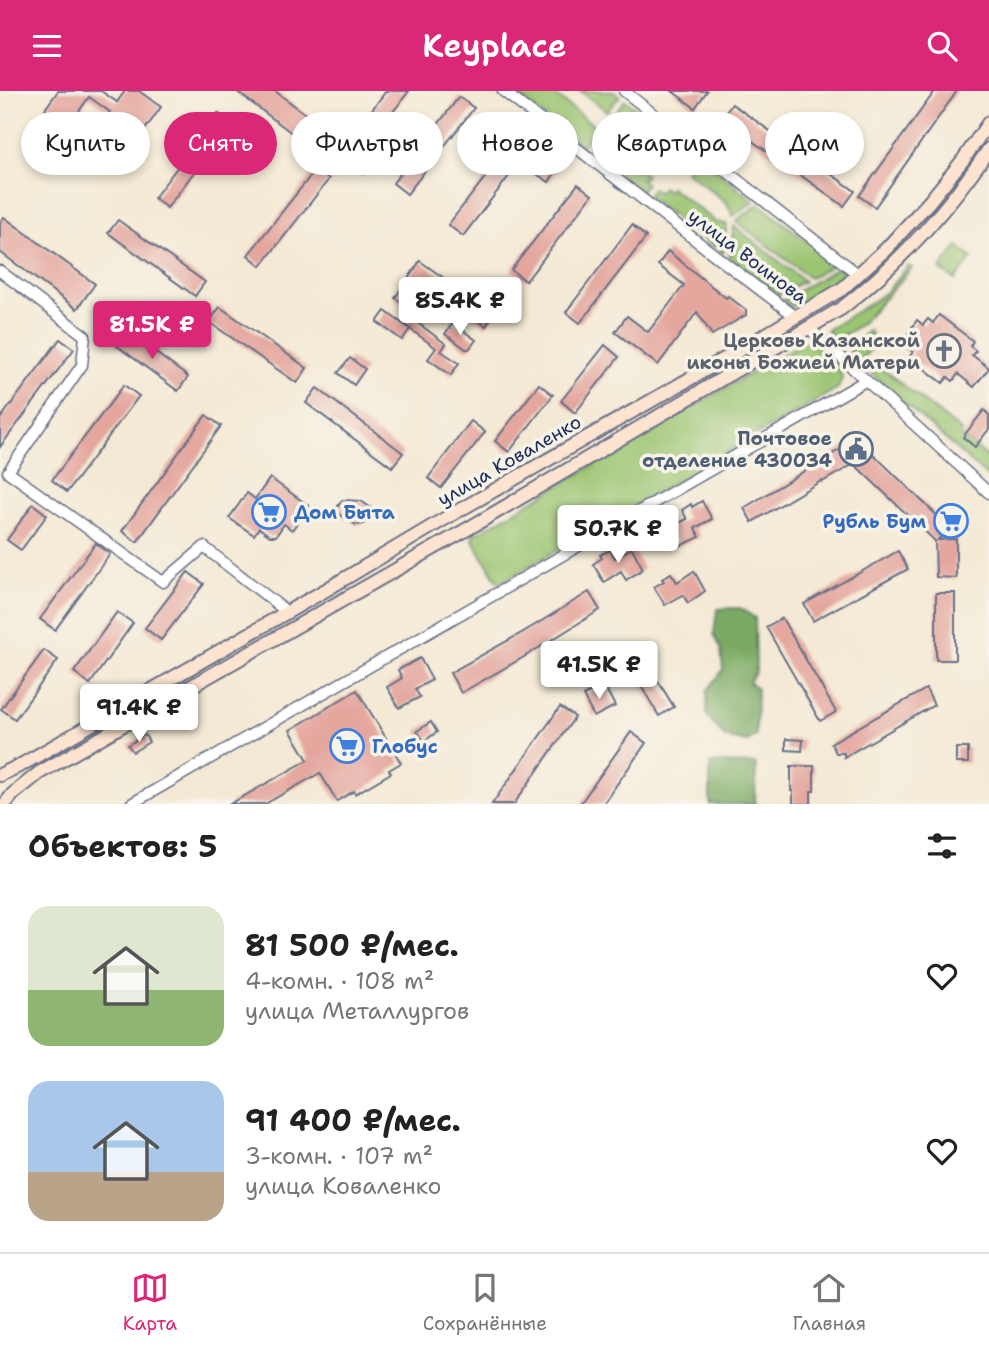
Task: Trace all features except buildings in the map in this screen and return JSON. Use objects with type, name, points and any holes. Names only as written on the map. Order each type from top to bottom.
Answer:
[{"type":"main road","name":"улица Коваленко","points":[[0,775],[287,612],[842,289],[886,249],[929,202],[989,122]]},
{"type":"main road","name":"улица Коваленко","points":[[5,804],[39,773],[464,531],[842,309],[900,257],[943,211],[989,149]]},
{"type":"main road","points":[[859,275],[870,286]]},
{"type":"main road","name":"улица Воинова","points":[[796,317],[810,328]]},
{"type":"main road","points":[[669,391],[676,405]]},
{"type":"main road","points":[[451,515],[464,531]]},
{"type":"main road","points":[[287,612],[295,627]]},
{"type":"street","name":"улица Воинова","points":[[503,91],[796,317]]},
{"type":"street","points":[[624,91],[859,275]]},
{"type":"street","points":[[0,271],[85,336],[82,366],[8,472],[163,582],[204,547],[287,612]]},
{"type":"street","name":"улица Воинова","points":[[810,328],[989,493]]},
{"type":"street","points":[[131,804],[865,380]]},
{"type":"green space","points":[[523,91],[550,91],[577,112],[538,112],[519,97]]},
{"type":"green space","points":[[580,91],[613,91],[620,96],[607,111]]},
{"type":"green space","points":[[625,100],[641,112],[615,112]]},
{"type":"green space","points":[[578,113],[592,124],[592,132],[582,146],[578,143]]},
{"type":"green space","points":[[620,175],[646,175],[641,180],[646,184],[641,191]]},
{"type":"green space","points":[[691,175],[722,175],[754,201],[733,216],[727,203]]},
{"type":"green space","points":[[662,187],[667,191],[670,187],[716,222],[727,224],[723,254],[647,196],[652,188],[658,192]]},
{"type":"green space","points":[[759,204],[836,263],[810,278],[736,221]]},
{"type":"green space","points":[[734,226],[804,281],[778,295],[729,257]]},
{"type":"green space","points":[[958,246],[972,258],[955,280],[940,269]]},
{"type":"green space","points":[[840,266],[843,279],[801,307],[791,306],[783,300]]},
{"type":"green space","points":[[908,266],[912,268],[862,323],[834,342],[827,330],[887,291]]},
{"type":"green space","points":[[868,330],[873,343],[859,362],[849,352]]},
{"type":"green space","points":[[804,342],[814,343],[822,348],[839,367],[842,378],[838,388],[500,583],[497,581],[472,538],[474,535]]},
{"type":"green space","points":[[870,364],[879,366],[961,431],[961,436],[989,458],[989,478],[864,367]]},
{"type":"green space","points":[[740,608],[755,618],[756,672],[749,682],[757,689],[756,735],[747,742],[725,737],[707,716],[707,691],[723,670],[721,649],[714,634],[717,609]]},
{"type":"green space","points":[[710,763],[756,764],[755,804],[710,804]]},
{"type":"place","name":"Церковь Казанской иконы Божией Матери","points":[[944,351]]},
{"type":"place","name":"Почтовое отделение 430034","points":[[856,449]]},
{"type":"place","name":"Дом Быта","points":[[269,512]]},
{"type":"place","name":"Рубль Бум","points":[[951,521]]},
{"type":"place","name":"Глобус","points":[[347,746]]}]
